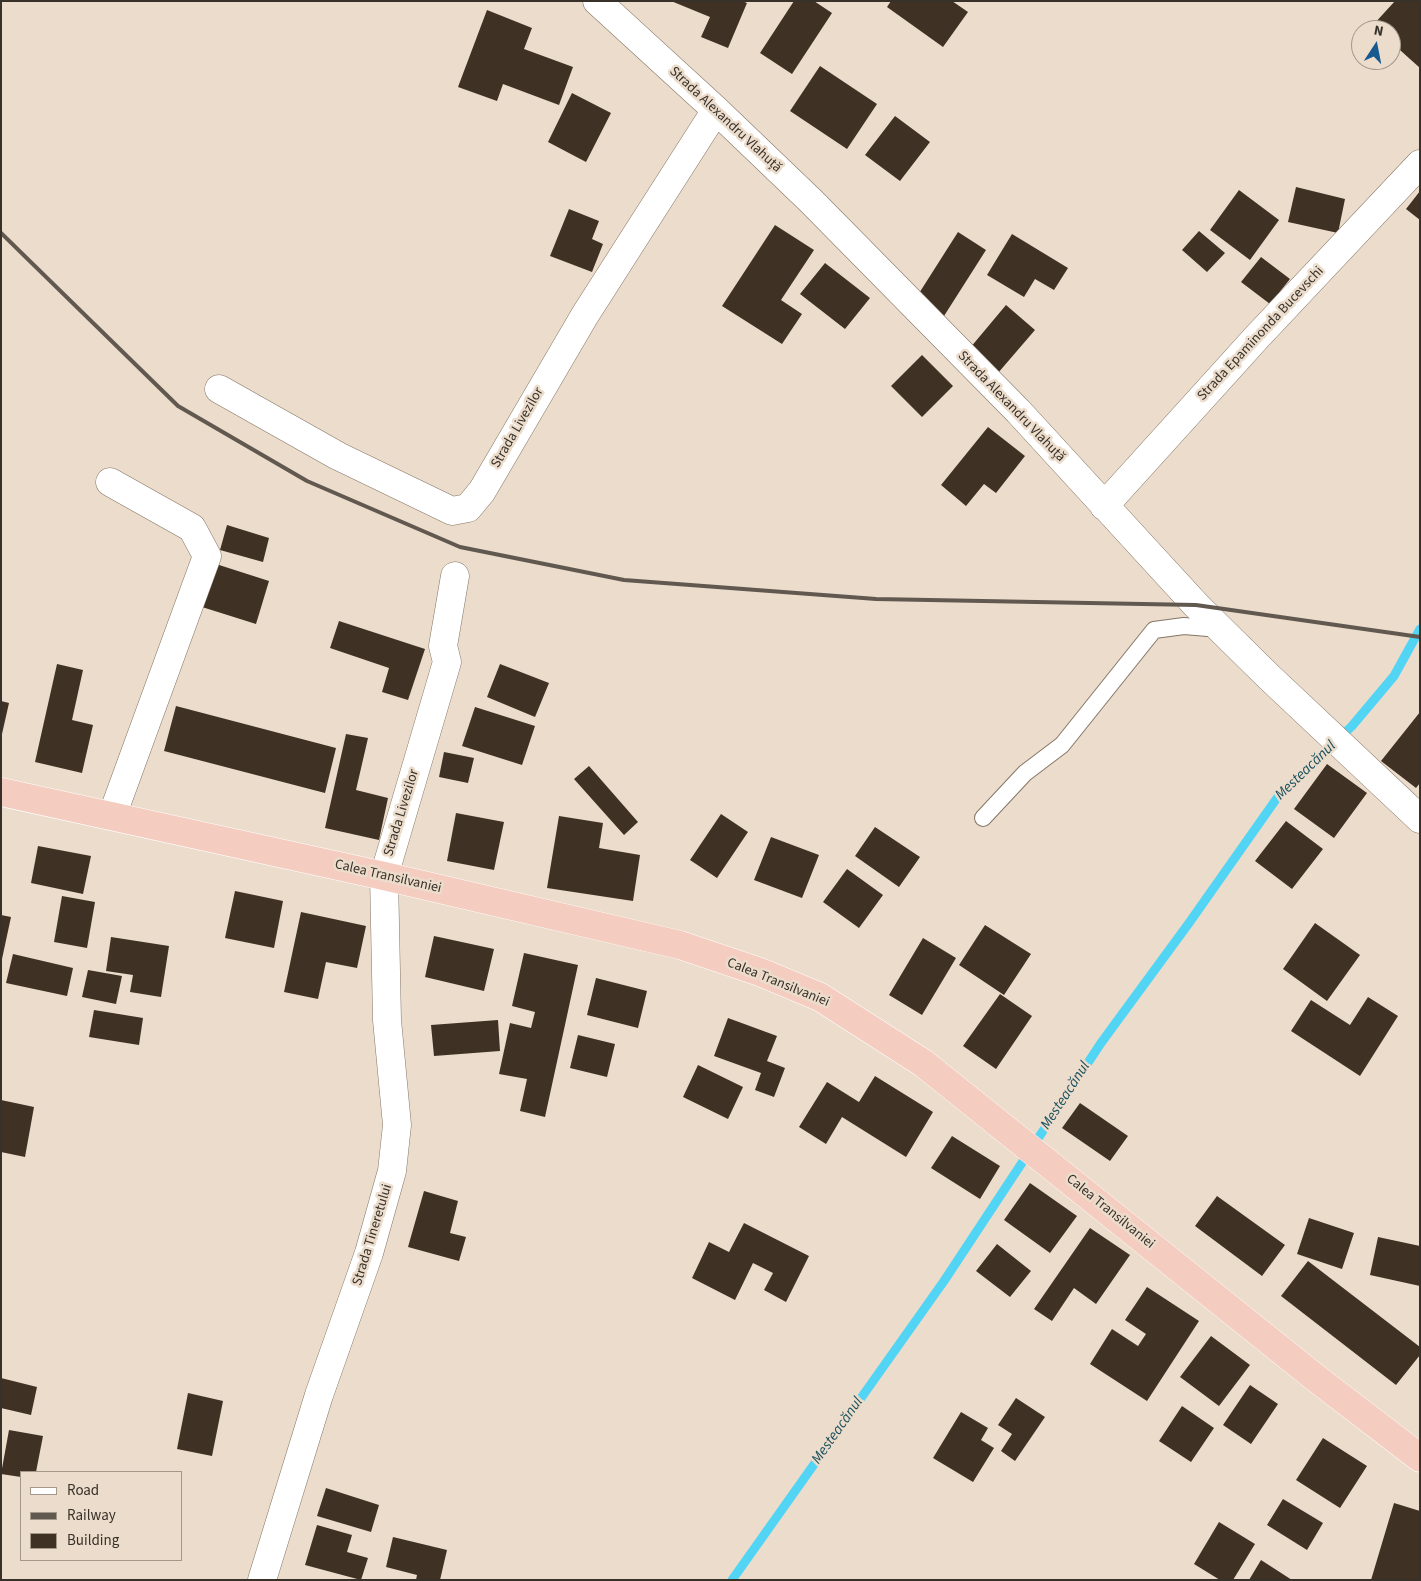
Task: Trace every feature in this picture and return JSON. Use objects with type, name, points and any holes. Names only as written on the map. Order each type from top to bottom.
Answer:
[{"type":"highway","name":"Calea Transilvaniei","points":[[1,792],[384,876],[680,946],[760,972],[820,997],[865,1024],[923,1064],[1016,1136],[1316,1379],[1420,1458]]},
{"type":"street","name":"Strada Alexandru Vlahuță","points":[[597,1],[716,110],[811,201],[1018,411],[1220,629],[1420,819]]},
{"type":"street","name":"Strada Livezilor","points":[[219,389],[338,456],[452,511],[468,508],[482,491],[585,315],[716,110]]},
{"type":"street","name":"Strada Epaminonda Bucevschi","points":[[1104,506],[1256,337],[1420,164]]},
{"type":"street","points":[[110,482],[192,528],[207,556],[112,816]]},
{"type":"street","name":"Strada Livezilor","points":[[384,876],[447,662],[443,646],[455,576]]},
{"type":"street","name":"Strada Tineretului","points":[[262,1580],[318,1395],[369,1253],[392,1171],[397,1125],[387,1020],[384,876]]},
{"type":"lane","points":[[983,818],[1025,773],[1062,745],[1154,630],[1184,626],[1220,629]]},
{"type":"building","points":[[671,1],[742,1],[747,3],[728,48],[701,37],[710,17]]},
{"type":"building","points":[[794,1],[814,1],[832,13],[792,74],[760,53]]},
{"type":"building","points":[[891,1],[952,1],[968,12],[943,47],[887,7]]},
{"type":"building","points":[[1395,1],[1420,1],[1420,68],[1401,51],[1401,20],[1378,20]]},
{"type":"building","points":[[487,10],[532,28],[524,49],[573,67],[559,105],[503,84],[497,101],[458,87]]},
{"type":"building","points":[[820,66],[877,104],[847,149],[790,111]]},
{"type":"building","points":[[572,93],[611,113],[586,162],[548,142]]},
{"type":"building","points":[[895,116],[930,142],[900,181],[865,155]]},
{"type":"building","points":[[1296,187],[1345,199],[1338,233],[1288,222]]},
{"type":"building","points":[[1239,190],[1279,220],[1250,260],[1210,230]]},
{"type":"building","points":[[1420,191],[1420,220],[1406,209]]},
{"type":"building","points":[[569,209],[599,221],[592,239],[603,244],[592,272],[550,256]]},
{"type":"building","points":[[775,225],[814,250],[781,300],[802,314],[782,344],[722,306]]},
{"type":"building","points":[[1199,231],[1225,253],[1207,272],[1182,250]]},
{"type":"building","points":[[958,232],[986,250],[944,316],[916,298]]},
{"type":"building","points":[[1012,234],[1068,268],[1054,290],[1035,279],[1024,297],[987,275]]},
{"type":"building","points":[[1261,257],[1290,279],[1270,304],[1241,282]]},
{"type":"building","points":[[825,263],[870,298],[845,329],[800,294]]},
{"type":"building","points":[[1006,305],[1035,330],[998,373],[970,348]]},
{"type":"building","points":[[922,355],[953,386],[922,417],[891,386]]},
{"type":"building","points":[[988,427],[1025,456],[996,493],[984,484],[966,506],[941,485]]},
{"type":"building","points":[[227,525],[269,538],[263,562],[220,550]]},
{"type":"building","points":[[216,564],[269,581],[256,624],[202,607]]},
{"type":"building","points":[[339,621],[425,649],[408,700],[382,692],[389,668],[330,648]]},
{"type":"building","points":[[57,664],[83,670],[72,720],[93,725],[82,773],[35,762]]},
{"type":"building","points":[[500,664],[549,683],[535,717],[487,697]]},
{"type":"building","points":[[1,701],[9,703],[2,734],[1,734]]},
{"type":"building","points":[[176,706],[336,748],[325,793],[164,751]]},
{"type":"building","points":[[475,707],[535,726],[522,765],[462,746]]},
{"type":"building","points":[[1420,712],[1420,783],[1416,788],[1381,761]]},
{"type":"building","points":[[346,734],[368,738],[356,790],[388,798],[379,840],[325,828]]},
{"type":"building","points":[[444,752],[474,758],[468,783],[439,777]]},
{"type":"building","points":[[1327,764],[1367,793],[1334,838],[1294,809]]},
{"type":"building","points":[[589,766],[638,822],[624,835],[574,779]]},
{"type":"building","points":[[456,813],[504,822],[494,870],[447,861]]},
{"type":"building","points":[[721,814],[748,832],[717,878],[690,860]]},
{"type":"building","points":[[559,816],[603,823],[599,848],[640,855],[633,901],[547,888]]},
{"type":"building","points":[[1286,821],[1323,849],[1292,889],[1255,861]]},
{"type":"building","points":[[875,827],[920,857],[899,887],[855,856]]},
{"type":"building","points":[[771,837],[819,855],[802,898],[754,880]]},
{"type":"building","points":[[38,846],[91,856],[83,894],[31,883]]},
{"type":"building","points":[[847,869],[883,895],[859,928],[823,902]]},
{"type":"building","points":[[235,891],[283,901],[274,948],[225,938]]},
{"type":"building","points":[[62,896],[95,902],[87,948],[54,942]]},
{"type":"building","points":[[301,912],[366,926],[357,968],[326,962],[318,999],[284,992]]},
{"type":"building","points":[[1,915],[11,917],[2,959],[1,959]]},
{"type":"building","points":[[1315,923],[1360,955],[1327,1001],[1283,969]]},
{"type":"building","points":[[985,925],[1031,954],[1004,995],[959,965]]},
{"type":"building","points":[[434,936],[494,949],[484,991],[425,977]]},
{"type":"building","points":[[111,937],[169,946],[161,997],[130,992],[133,975],[106,971]]},
{"type":"building","points":[[923,938],[956,958],[922,1015],[889,995]]},
{"type":"building","points":[[524,953],[578,965],[545,1117],[520,1111],[527,1079],[499,1074],[510,1023],[531,1028],[535,1012],[512,1006]]},
{"type":"building","points":[[13,954],[73,968],[67,996],[6,983]]},
{"type":"building","points":[[88,970],[122,976],[116,1004],[82,997]]},
{"type":"building","points":[[596,978],[647,991],[638,1028],[587,1015]]},
{"type":"building","points":[[1000,994],[1032,1016],[996,1069],[963,1046]]},
{"type":"building","points":[[1368,997],[1398,1016],[1360,1076],[1291,1031],[1311,1000],[1350,1025]]},
{"type":"building","points":[[94,1010],[143,1018],[139,1045],[89,1037]]},
{"type":"building","points":[[728,1018],[777,1036],[767,1061],[785,1068],[774,1097],[755,1090],[761,1073],[714,1056]]},
{"type":"building","points":[[498,1020],[500,1051],[434,1056],[431,1025]]},
{"type":"building","points":[[578,1035],[615,1044],[607,1077],[570,1068]]},
{"type":"building","points":[[698,1065],[743,1087],[728,1119],[683,1097]]},
{"type":"building","points":[[875,1076],[933,1112],[906,1157],[842,1117],[826,1144],[799,1127],[827,1082],[859,1102]]},
{"type":"building","points":[[1,1100],[34,1107],[25,1157],[1,1152]]},
{"type":"building","points":[[1080,1103],[1128,1136],[1110,1161],[1062,1128]]},
{"type":"building","points":[[952,1136],[1000,1166],[980,1199],[931,1168]]},
{"type":"building","points":[[1030,1183],[1077,1216],[1050,1253],[1004,1220]]},
{"type":"building","points":[[424,1191],[458,1201],[450,1233],[466,1237],[459,1261],[408,1247]]},
{"type":"building","points":[[1217,1196],[1285,1245],[1262,1276],[1195,1226]]},
{"type":"building","points":[[1309,1218],[1354,1233],[1342,1269],[1297,1254]]},
{"type":"building","points":[[744,1223],[809,1256],[786,1302],[764,1290],[773,1273],[753,1263],[735,1300],[692,1278],[709,1242],[729,1252]]},
{"type":"building","points":[[1090,1228],[1130,1255],[1096,1304],[1074,1288],[1052,1321],[1034,1309]]},
{"type":"building","points":[[1378,1237],[1420,1246],[1420,1286],[1370,1275]]},
{"type":"building","points":[[997,1244],[1031,1271],[1010,1297],[976,1271]]},
{"type":"building","points":[[1308,1261],[1420,1347],[1420,1355],[1396,1385],[1281,1296]]},
{"type":"building","points":[[1147,1287],[1199,1321],[1147,1401],[1090,1364],[1112,1329],[1138,1346],[1146,1334],[1125,1320]]},
{"type":"building","points":[[1211,1336],[1250,1365],[1219,1406],[1180,1377]]},
{"type":"building","points":[[1,1378],[37,1387],[31,1415],[1,1408]]},
{"type":"building","points":[[1250,1385],[1278,1404],[1251,1444],[1223,1425]]},
{"type":"building","points":[[188,1393],[223,1401],[212,1456],[177,1449]]},
{"type":"building","points":[[1016,1398],[1045,1417],[1015,1461],[1001,1451],[1012,1434],[998,1425]]},
{"type":"building","points":[[1182,1406],[1214,1428],[1191,1462],[1159,1441]]},
{"type":"building","points":[[961,1412],[988,1428],[981,1440],[994,1448],[973,1482],[933,1458]]},
{"type":"building","points":[[9,1430],[43,1436],[36,1471],[20,1471],[20,1477],[1,1474]]},
{"type":"building","points":[[1323,1438],[1367,1466],[1340,1508],[1296,1480]]},
{"type":"building","points":[[326,1488],[379,1505],[371,1532],[317,1516]]},
{"type":"building","points":[[1283,1499],[1323,1523],[1307,1550],[1267,1525]]},
{"type":"building","points":[[1394,1503],[1420,1511],[1420,1580],[1371,1580]]},
{"type":"building","points":[[1219,1522],[1255,1544],[1233,1580],[1220,1580],[1194,1564]]},
{"type":"building","points":[[317,1525],[352,1535],[347,1552],[368,1558],[361,1580],[305,1565]]},
{"type":"building","points":[[393,1537],[447,1550],[440,1580],[416,1580],[417,1575],[386,1567]]},
{"type":"building","points":[[1261,1560],[1292,1580],[1249,1580]]},
{"type":"waterway","name":"Mesteacănul","points":[[732,1580],[944,1281],[1101,1043],[1277,798],[1352,726],[1394,676],[1420,629]]},
{"type":"railway","points":[[1,233],[178,406],[307,481],[460,547],[624,580],[876,599],[1196,605],[1420,637]]}]
